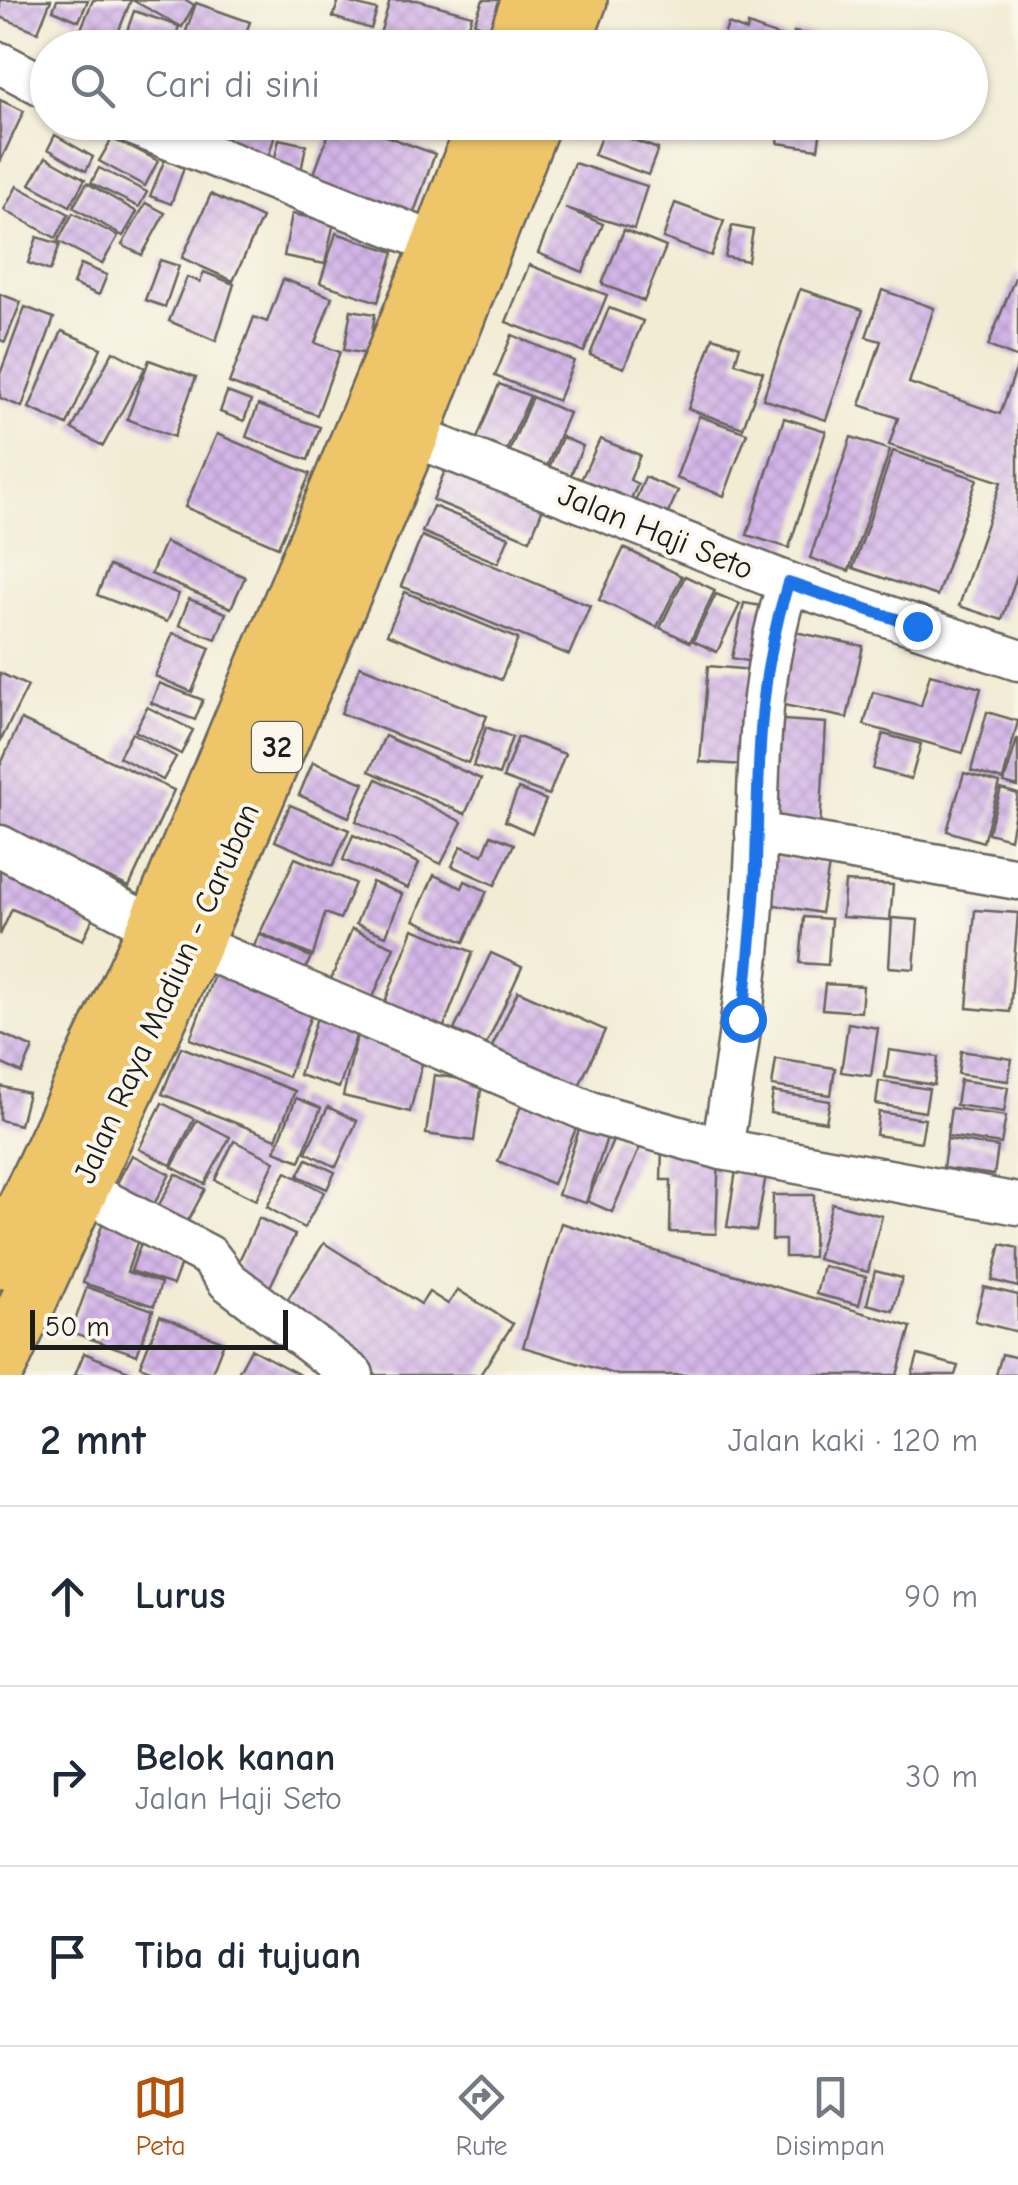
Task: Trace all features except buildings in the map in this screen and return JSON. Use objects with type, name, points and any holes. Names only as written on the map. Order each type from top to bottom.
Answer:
[{"type":"highway","points":[[519,30],[530,0]]},
{"type":"highway","points":[[568,30],[579,0]]},
{"type":"highway","name":"Jalan Raya Madiun - Caruban","points":[[0,1363],[78,1186],[478,140]]},
{"type":"highway","name":"Jalan Raya Madiun - Caruban","points":[[0,1261],[13,1196],[174,936],[411,434],[525,140]]},
{"type":"street","points":[[0,64],[30,79]]},
{"type":"street","points":[[172,140],[440,245]]},
{"type":"street","name":"Jalan Haji Seto","points":[[411,434],[788,583],[1018,660]]},
{"type":"street","points":[[722,1150],[745,1001],[760,700],[770,639],[788,583]]},
{"type":"street","points":[[756,833],[1018,879]]},
{"type":"street","points":[[0,846],[174,936],[593,1113],[722,1150],[1018,1204]]},
{"type":"street","points":[[78,1186],[209,1256],[228,1282],[353,1375]]},
{"type":"route","points":[[743,1019],[756,864],[760,700],[770,639],[788,583],[917,626]]}]
